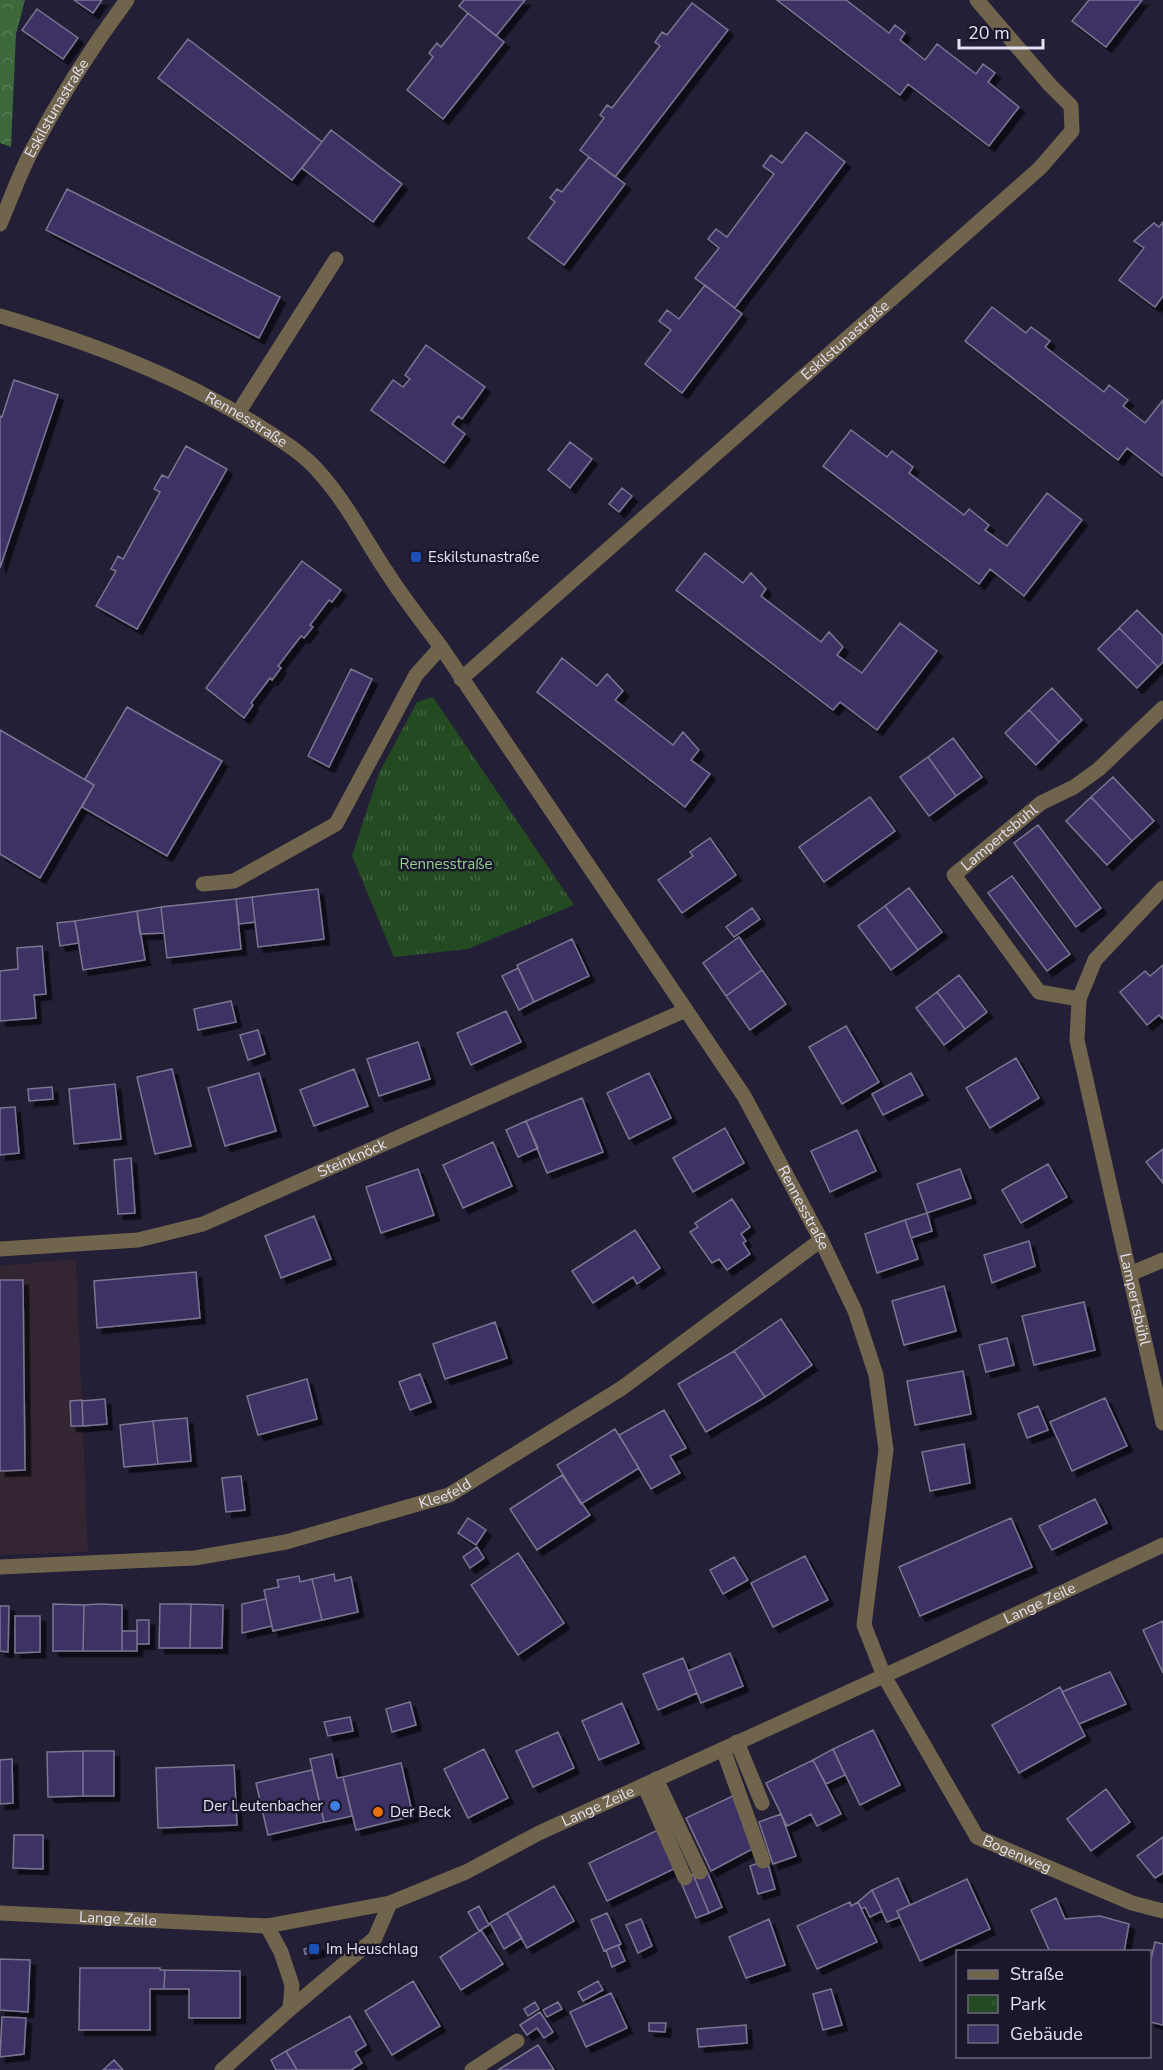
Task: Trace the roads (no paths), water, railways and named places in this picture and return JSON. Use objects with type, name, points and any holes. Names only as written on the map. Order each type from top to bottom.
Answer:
[{"type":"street","name":"Eskilstunastraße","points":[[0,225],[31,153],[63,95],[99,37],[127,0]]},
{"type":"street","name":"Eskilstunastraße","points":[[461,679],[1041,168],[1072,131],[1071,106],[1050,86],[977,0]]},
{"type":"street","points":[[238,413],[336,259]]},
{"type":"street","name":"Rennesstraße","points":[[0,316],[82,344],[196,390],[287,444],[318,470],[336,492],[388,574],[441,647],[744,1096],[821,1240],[855,1311],[876,1375],[886,1450],[864,1625],[884,1676]]},
{"type":"street","points":[[203,884],[234,881],[336,824],[416,675],[441,647]]},
{"type":"street","name":"Lampertsbühl","points":[[1079,999],[1039,992],[954,875],[1041,803],[1074,787],[1100,769],[1163,708]]},
{"type":"street","name":"Lampertsbühl","points":[[1163,888],[1095,960],[1079,999],[1077,1040],[1163,1423]]},
{"type":"street","name":"Steinknöck","points":[[0,1249],[138,1240],[203,1224],[686,1010]]},
{"type":"street","name":"Kleefeld","points":[[0,1567],[195,1558],[286,1542],[449,1495],[622,1388],[821,1240]]},
{"type":"street","points":[[1130,1274],[1163,1260]]},
{"type":"street","name":"Lange Zeile","points":[[0,1912],[267,1926],[390,1903],[466,1872],[539,1833],[884,1676],[1163,1545]]},
{"type":"street","name":"Bogenweg","points":[[884,1676],[977,1837],[1132,1903],[1163,1911]]},
{"type":"street","points":[[738,1742],[762,1803]]},
{"type":"street","points":[[723,1749],[763,1862]]},
{"type":"street","points":[[650,1782],[700,1872]]},
{"type":"street","points":[[650,1782],[685,1878]]},
{"type":"street","points":[[222,2070],[375,1938],[390,1903]]},
{"type":"street","points":[[267,1926],[281,1952],[292,1985],[290,2009]]},
{"type":"street","points":[[472,2070],[517,2041]]},
{"type":"place","name":"Eskilstunastraße","points":[[416,557]]},
{"type":"place","name":"Der Leutenbacher","points":[[335,1806]]},
{"type":"place","name":"Der Beck","points":[[378,1812]]},
{"type":"place","name":"Im Heuschlag","points":[[314,1949]]}]
